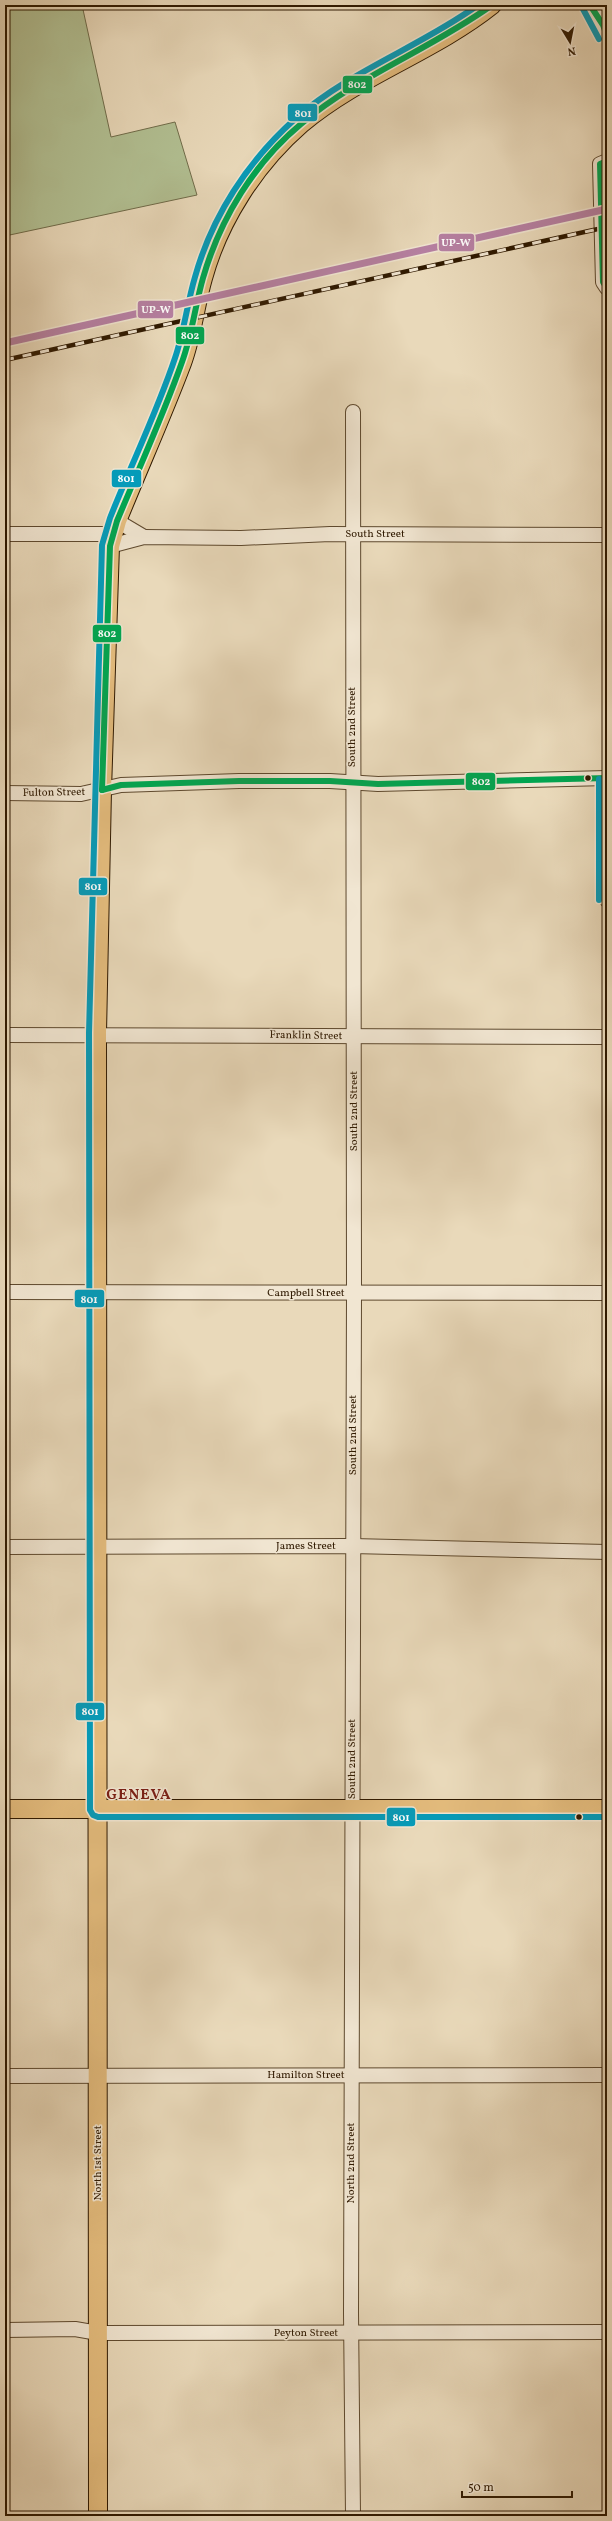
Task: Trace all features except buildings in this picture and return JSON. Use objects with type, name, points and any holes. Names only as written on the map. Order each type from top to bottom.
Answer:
[{"type":"main road","points":[[114,534],[182,363],[203,277],[221,229],[240,195],[282,142],[312,116],[349,90],[432,44],[492,5]]},
{"type":"main road","name":"North 1st Street","points":[[98,2516],[97,1034],[102,790],[114,534]]},
{"type":"main road","points":[[5,1809],[607,1809]]},
{"type":"street","points":[[590,5],[606,28]]},
{"type":"street","points":[[607,162],[600,164],[603,282],[607,288]]},
{"type":"street","name":"South 2nd Street","points":[[352,1810],[354,1293],[352,782],[353,412]]},
{"type":"street","name":"South Street","points":[[5,534],[114,534],[144,537],[204,538],[352,534],[607,535]]},
{"type":"street","name":"South Street","points":[[114,534],[144,537]]},
{"type":"street","points":[[607,779],[607,900]]},
{"type":"street","name":"Fulton Street","points":[[5,793],[81,794],[122,785],[231,782],[352,782],[378,784],[607,779]]},
{"type":"street","name":"Franklin Street","points":[[5,1035],[97,1034],[354,1037],[607,1037]]},
{"type":"street","name":"Campbell Street","points":[[5,1292],[607,1293]]},
{"type":"street","name":"James Street","points":[[5,1547],[352,1546],[607,1552]]},
{"type":"street","name":"North 2nd Street","points":[[352,1810],[351,2332],[353,2516]]},
{"type":"street","name":"Hamilton Street","points":[[5,2076],[607,2075]]},
{"type":"street","name":"Peyton Street","points":[[5,2330],[75,2329],[98,2333],[607,2332]]},
{"type":"green space","points":[[5,5],[82,5],[111,137],[175,122],[197,195],[5,236]]},
{"type":"railway","points":[[5,360],[607,227]]},
{"type":"transit line","name":"801","points":[[478,5],[433,34],[361,73],[316,102],[278,135],[247,171],[222,211],[202,254],[192,287],[175,358],[152,418],[110,518],[102,545],[89,1033],[90,1810],[93,1815],[98,1817],[607,1817]]},
{"type":"transit line","name":"802","points":[[102,790],[110,546],[117,521],[175,382],[188,341],[203,278],[210,256],[229,214],[254,174],[268,156],[301,124],[323,107],[371,76],[469,21],[492,5]]},
{"type":"transit line","name":"802","points":[[590,5],[603,25],[607,36]]},
{"type":"transit line","name":"801","points":[[583,9],[599,39]]},
{"type":"transit line","name":"802","points":[[607,161],[600,164],[603,282],[607,288]]},
{"type":"transit line","name":"UP-W","points":[[5,343],[607,209]]},
{"type":"transit line","name":"802","points":[[102,790],[121,785],[239,781],[330,781],[378,784],[607,778]]},
{"type":"transit line","name":"801","points":[[599,779],[599,900]]},
{"type":"district","name":"GENEVA","points":[[139,1795]]}]
